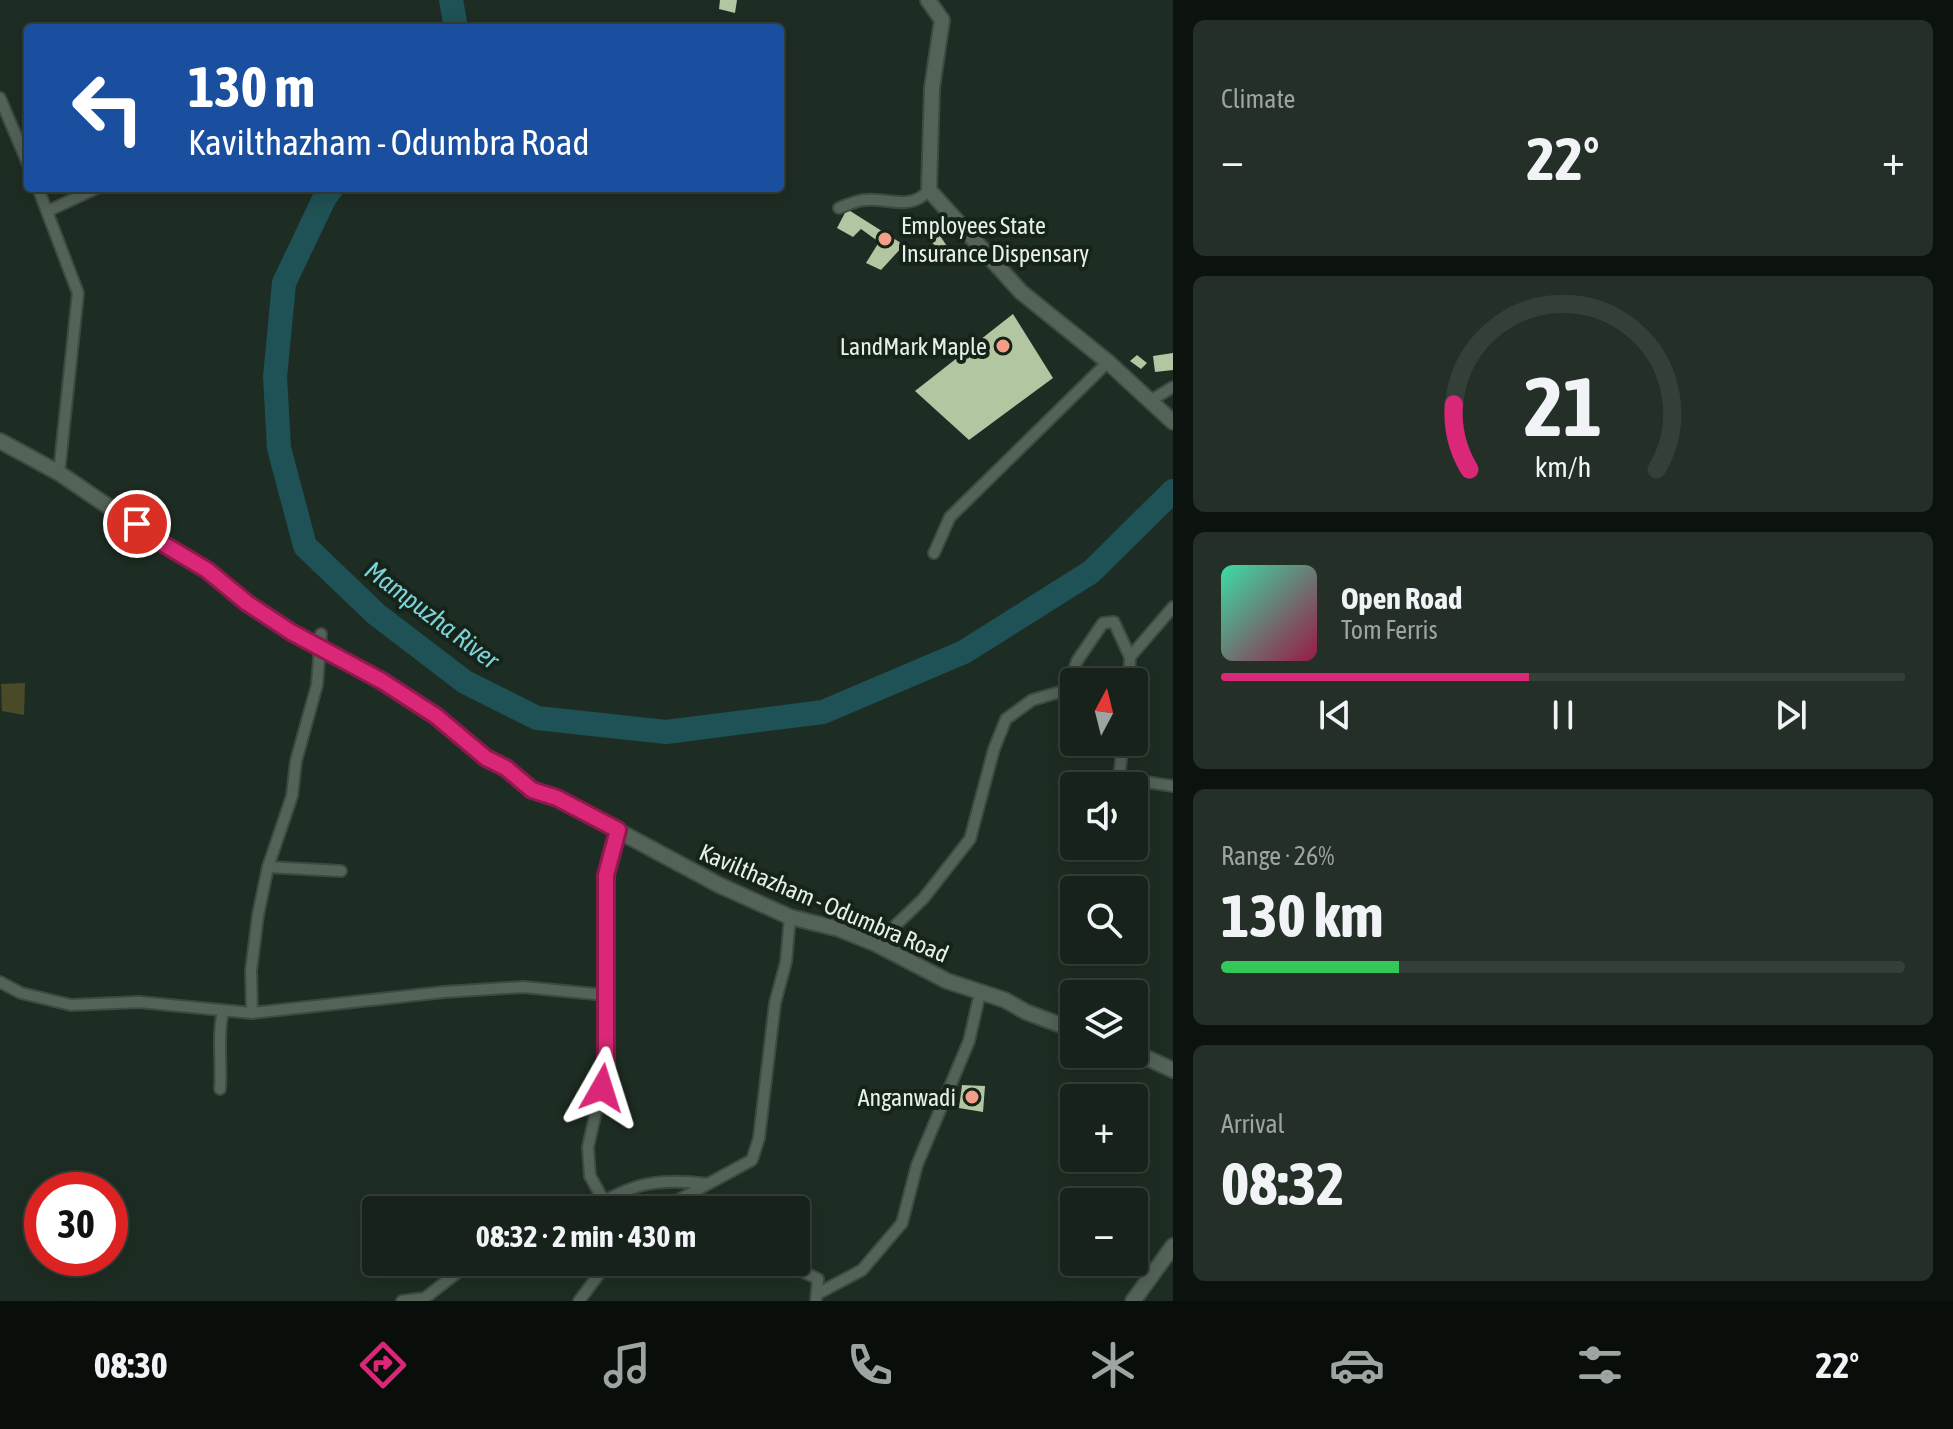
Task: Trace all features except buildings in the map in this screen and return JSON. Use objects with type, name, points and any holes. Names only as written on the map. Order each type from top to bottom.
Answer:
[{"type":"main road","points":[[928,0],[942,20],[932,88],[929,190],[1021,292],[1108,362],[1172,421]]},
{"type":"main road","name":"Kavilthazham - Odumbra Road","points":[[0,441],[59,473],[207,570],[247,603],[321,650],[369,674],[436,716],[486,758],[506,768],[532,790],[557,798],[719,885],[790,917],[839,929],[876,944],[947,981],[1005,1000],[1060,1025]]},
{"type":"main road","points":[[1148,1058],[1173,1070]]},
{"type":"main road","points":[[1133,1301],[1173,1246]]},
{"type":"street","points":[[0,98],[24,155]]},
{"type":"street","points":[[839,208],[864,200],[895,203],[921,199],[929,190]]},
{"type":"street","points":[[40,192],[78,293],[59,473]]},
{"type":"street","points":[[48,211],[88,192]]},
{"type":"street","points":[[934,553],[950,517],[1108,362]]},
{"type":"street","points":[[1150,401],[1173,387]]},
{"type":"street","points":[[1130,657],[1173,607]]},
{"type":"street","points":[[876,944],[923,899],[970,839],[994,749],[1006,719],[1032,700],[1067,690],[1077,661],[1103,623],[1114,622],[1130,657],[1130,668]]},
{"type":"street","points":[[252,1013],[251,971],[258,915],[268,867],[292,796],[296,761],[317,685],[321,634]]},
{"type":"street","points":[[1121,756],[1119,778],[1173,786]]},
{"type":"street","points":[[601,1196],[590,1176],[588,1147],[606,1067],[606,875],[618,830]]},
{"type":"street","points":[[268,867],[341,871]]},
{"type":"street","points":[[689,1196],[752,1160],[759,1138],[775,1003],[786,962],[790,917]]},
{"type":"street","points":[[0,982],[21,993],[71,1005],[139,1002],[252,1013],[444,992],[523,987],[606,995]]},
{"type":"street","points":[[816,1297],[862,1270],[902,1223],[917,1165],[969,1041],[980,993]]},
{"type":"street","points":[[220,1089],[222,1055],[219,1028],[223,1011]]},
{"type":"street","points":[[623,1196],[638,1187],[681,1180],[708,1184]]},
{"type":"street","points":[[810,1275],[818,1279],[816,1297]]},
{"type":"street","points":[[402,1301],[423,1299],[453,1276]]},
{"type":"street","points":[[579,1301],[598,1276]]},
{"type":"shaded area","points":[[25,683],[24,715],[2,711],[1,684]]},
{"type":"waterway","name":"Mampuzha River","points":[[451,0],[455,24]]},
{"type":"waterway","name":"Mampuzha River","points":[[329,192],[284,283],[275,377],[279,448],[305,546],[376,614],[465,682],[537,718],[666,732],[823,712],[964,652],[1091,572],[1173,491]]},
{"type":"place","name":"Employees State Insurance Dispensary","points":[[885,239]]},
{"type":"place","name":"LandMark Maple","points":[[1003,346]]},
{"type":"place","name":"Anganwadi","points":[[972,1097]]},
{"type":"route","points":[[137,524],[207,570],[247,603],[291,632],[382,681],[436,716],[486,758],[506,768],[532,790],[557,798],[618,830],[606,875],[606,1067],[602,1088]]}]
